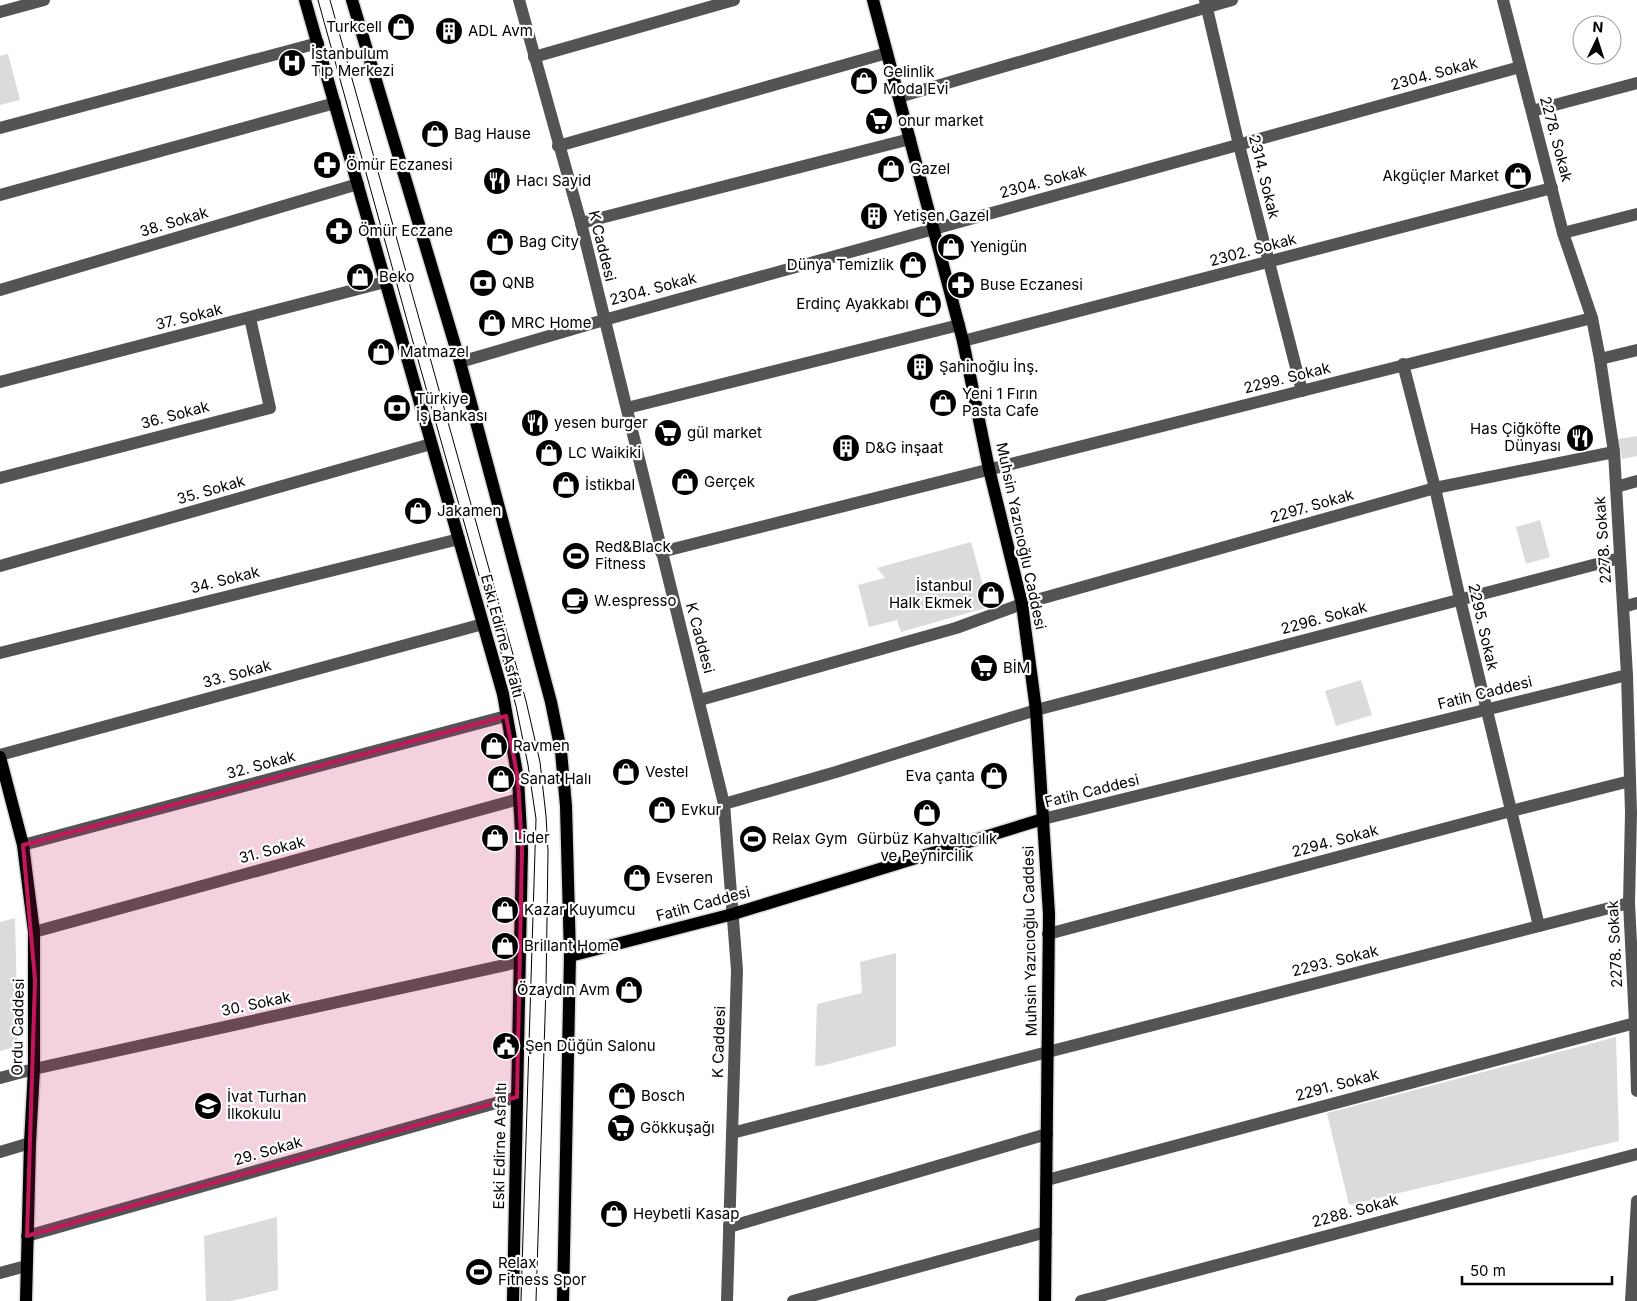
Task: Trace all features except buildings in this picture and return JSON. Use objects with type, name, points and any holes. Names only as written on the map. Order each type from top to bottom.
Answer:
[{"type":"main road","name":"Eski Edirne Asfaltı","points":[[305,0],[503,694],[518,779],[522,850],[513,1301]]},
{"type":"main road","name":"Eski Edirne Asfaltı","points":[[352,0],[460,362],[552,702],[561,751],[566,806],[570,956],[563,1301]]},
{"type":"main road","name":"Muhsin Yazıcıoğlu Caddesi","points":[[873,0],[963,341],[989,469],[1022,604],[1036,710],[1048,934],[1045,1301]]},
{"type":"main road","name":"Ordu Caddesi","points":[[0,756],[23,845],[34,932],[34,1070],[26,1301]]},
{"type":"main road","name":"Fatih Caddesi","points":[[570,956],[733,914],[1043,820]]},
{"type":"street","points":[[0,12],[44,0]]},
{"type":"street","name":"K Caddesi","points":[[519,0],[581,224],[661,552],[700,700],[724,804],[737,970],[727,1301]]},
{"type":"street","points":[[534,57],[734,0]]},
{"type":"street","points":[[899,97],[1206,4],[1232,0]]},
{"type":"street","name":"2278. Sokak","points":[[1503,0],[1563,233],[1592,318],[1614,452],[1627,675],[1633,732],[1630,781],[1634,812],[1629,903],[1634,928],[1637,1091]]},
{"type":"street","name":"2314. Sokak","points":[[1206,4],[1239,145],[1302,391]]},
{"type":"street","points":[[0,128],[318,43]]},
{"type":"street","points":[[558,146],[887,53]]},
{"type":"street","name":"2304. Sokak","points":[[460,362],[604,320],[1520,67]]},
{"type":"street","points":[[1532,111],[1637,83]]},
{"type":"street","points":[[0,195],[335,103]]},
{"type":"street","points":[[581,224],[910,140]]},
{"type":"street","name":"38. Sokak","points":[[0,290],[358,184]]},
{"type":"street","name":"2302. Sokak","points":[[963,341],[1552,188]]},
{"type":"street","points":[[1563,233],[1637,214]]},
{"type":"street","name":"37. Sokak","points":[[0,382],[385,282]]},
{"type":"street","name":"36. Sokak","points":[[0,478],[270,408],[250,318]]},
{"type":"street","name":"2299. Sokak","points":[[661,552],[1592,318]]},
{"type":"street","points":[[627,408],[959,325]]},
{"type":"street","points":[[1600,359],[1637,350]]},
{"type":"street","name":"2295. Sokak","points":[[1403,364],[1435,488],[1539,926]]},
{"type":"street","name":"35. Sokak","points":[[0,566],[431,444]]},
{"type":"street","name":"2297. Sokak","points":[[700,700],[956,628],[1022,604],[1435,488],[1614,452]]},
{"type":"street","points":[[1616,487],[1637,481]]},
{"type":"street","name":"34. Sokak","points":[[0,653],[459,539]]},
{"type":"street","name":"2296. Sokak","points":[[724,804],[836,772],[1036,710],[1620,558]]},
{"type":"street","points":[[1623,606],[1637,603]]},
{"type":"street","name":"33. Sokak","points":[[0,756],[483,624]]},
{"type":"street","name":"Fatih Caddesi","points":[[1043,820],[1627,675]]},
{"type":"street","name":"32. Sokak","points":[[23,845],[506,716]]},
{"type":"street","name":"2294. Sokak","points":[[1048,934],[1630,781]]},
{"type":"street","name":"31. Sokak","points":[[34,932],[519,799]]},
{"type":"street","name":"2293. Sokak","points":[[732,1133],[1629,903]]},
{"type":"street","name":"30. Sokak","points":[[0,1078],[519,962]]},
{"type":"street","name":"2291. Sokak","points":[[1047,1180],[1636,1023]]},
{"type":"street","name":"29. Sokak","points":[[27,1236],[517,1097]]},
{"type":"street","points":[[729,1227],[1047,1134]]},
{"type":"street","points":[[0,1152],[30,1143]]},
{"type":"street","name":"2288. Sokak","points":[[1081,1301],[1637,1154]]},
{"type":"street","points":[[1631,1301],[1637,1201]]},
{"type":"street","points":[[793,1301],[1046,1232]]},
{"type":"street","points":[[0,1273],[26,1266]]},
{"type":"highlighted area","points":[[506,716],[518,779],[522,850],[517,1097],[27,1236],[35,980],[23,845]]},
{"type":"shaded area","points":[[8,54],[20,100],[0,105],[0,56]]},
{"type":"shaded area","points":[[1637,436],[1637,456],[1622,459],[1618,439]]},
{"type":"shaded area","points":[[1540,520],[1550,557],[1526,564],[1516,527]]},
{"type":"shaded area","points":[[971,542],[989,607],[901,632],[897,620],[869,627],[858,585],[885,578],[877,568]]},
{"type":"shaded area","points":[[1361,680],[1372,715],[1336,726],[1325,691]]},
{"type":"shaded area","points":[[15,918],[18,1046],[0,1051],[0,922]]},
{"type":"shaded area","points":[[896,953],[896,1046],[815,1066],[817,1004],[862,993],[860,962]]},
{"type":"shaded area","points":[[1616,1037],[1619,1141],[1349,1205],[1327,1113]]},
{"type":"shaded area","points":[[277,1217],[278,1290],[231,1301],[206,1301],[204,1236]]},
{"type":"tram line","points":[[318,0],[516,706],[528,765],[536,819],[521,1301]]},
{"type":"tram line","points":[[330,0],[526,701],[540,762],[548,851],[546,987],[536,1301]]},
{"type":"place","name":"Turkcell","points":[[401,27]]},
{"type":"place","name":"ADL Avm","points":[[449,31]]},
{"type":"place","name":"İstanbulum Tıp Merkezi","points":[[292,63]]},
{"type":"place","name":"Gelinlik Moda Evi","points":[[864,81]]},
{"type":"place","name":"onur market","points":[[879,121]]},
{"type":"place","name":"Bag Hause","points":[[435,134]]},
{"type":"place","name":"Ömür Eczanesi","points":[[327,165]]},
{"type":"place","name":"Gazel","points":[[891,169]]},
{"type":"place","name":"Akgüçler Market","points":[[1518,176]]},
{"type":"place","name":"Hacı Sayid","points":[[497,181]]},
{"type":"place","name":"Yetişen Gazel","points":[[874,216]]},
{"type":"place","name":"Ömür Eczane","points":[[339,231]]},
{"type":"place","name":"Bag City","points":[[500,242]]},
{"type":"place","name":"Yenigün","points":[[951,247]]},
{"type":"place","name":"Dünya Temizlik","points":[[913,265]]},
{"type":"place","name":"Beko","points":[[360,277]]},
{"type":"place","name":"QNB","points":[[483,283]]},
{"type":"place","name":"Buse Eczanesi","points":[[961,285]]},
{"type":"place","name":"Erdinç Ayakkabı","points":[[928,304]]},
{"type":"place","name":"MRC Home","points":[[492,323]]},
{"type":"place","name":"Matmazel","points":[[381,352]]},
{"type":"place","name":"Şahinoğlu İnş.","points":[[920,367]]},
{"type":"place","name":"Yeni 1 Fırın Pasta Cafe","points":[[943,403]]},
{"type":"place","name":"Türkiye İş Bankası","points":[[397,408]]},
{"type":"place","name":"yesen burger","points":[[535,423]]},
{"type":"place","name":"gül market","points":[[668,433]]},
{"type":"place","name":"Has Çiğköfte Dünyası","points":[[1580,438]]},
{"type":"place","name":"D&G inşaat","points":[[846,448]]},
{"type":"place","name":"LC Waikiki","points":[[549,453]]},
{"type":"place","name":"Gerçek","points":[[685,482]]},
{"type":"place","name":"İstikbal","points":[[566,485]]},
{"type":"place","name":"Jakamen","points":[[418,511]]},
{"type":"place","name":"Red&Black Fitness","points":[[576,556]]},
{"type":"place","name":"İstanbul Halk Ekmek","points":[[991,595]]},
{"type":"place","name":"W.espresso","points":[[575,601]]},
{"type":"place","name":"BİM","points":[[984,668]]},
{"type":"place","name":"Ravmen","points":[[494,746]]},
{"type":"place","name":"Vestel","points":[[626,772]]},
{"type":"place","name":"Eva çanta","points":[[994,776]]},
{"type":"place","name":"Sanat Halı","points":[[501,779]]},
{"type":"place","name":"Evkur","points":[[662,810]]},
{"type":"place","name":"Gürbüz Kahvaltıcılık ve Peynircilik","points":[[927,813]]},
{"type":"place","name":"Lider","points":[[495,838]]},
{"type":"place","name":"Relax Gym","points":[[753,839]]},
{"type":"place","name":"Evseren","points":[[637,878]]},
{"type":"place","name":"Kazar Kuyumcu","points":[[505,910]]},
{"type":"place","name":"Brillant Home","points":[[505,946]]},
{"type":"place","name":"Özaydın Avm","points":[[629,990]]},
{"type":"place","name":"Şen Düğün Salonu","points":[[506,1046]]},
{"type":"place","name":"Bosch","points":[[622,1096]]},
{"type":"place","name":"İvat Turhan İlkokulu","points":[[208,1106]]},
{"type":"place","name":"Gökkuşağı","points":[[621,1128]]},
{"type":"place","name":"Heybetli Kasap","points":[[614,1214]]},
{"type":"place","name":"Relax Fitness Spor","points":[[479,1272]]}]
